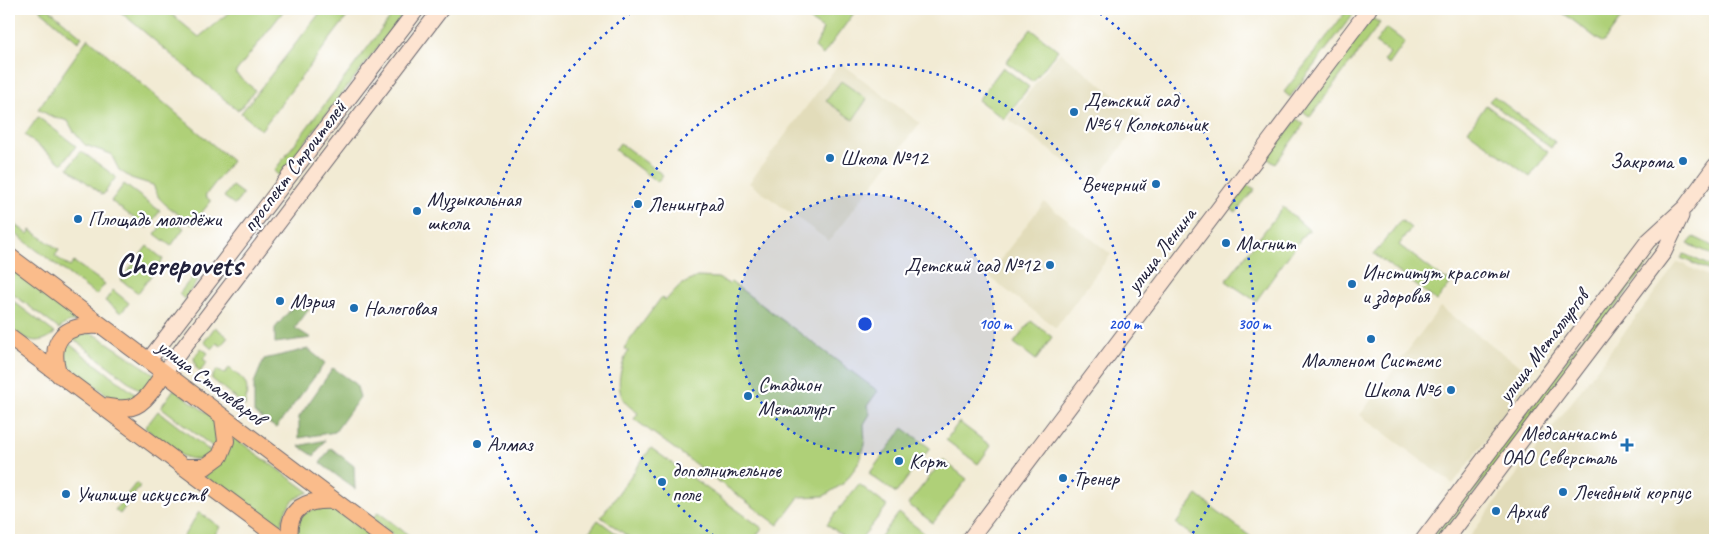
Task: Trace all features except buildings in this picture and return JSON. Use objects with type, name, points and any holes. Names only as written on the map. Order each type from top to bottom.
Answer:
[{"type":"main road","name":"улица Сталеваров","points":[[9,256],[387,540]]},
{"type":"main road","points":[[59,375],[54,356],[58,342],[63,336],[77,327],[87,325],[100,326]]},
{"type":"main road","points":[[9,337],[282,540]]},
{"type":"main road","points":[[102,406],[133,407],[145,398],[164,373]]},
{"type":"main road","points":[[183,467],[206,467],[220,456],[226,441],[223,418]]},
{"type":"main road","points":[[290,540],[289,530],[295,512],[308,502],[320,500],[335,501]]},
{"type":"street","name":"проспект Строителей","points":[[148,361],[417,9]]},
{"type":"street","name":"проспект Строителей","points":[[164,373],[441,9]]},
{"type":"street","name":"улица Ленина","points":[[969,540],[1369,9]]},
{"type":"street","name":"улица Металлургов","points":[[1446,540],[1664,252],[1685,207],[1715,166]]},
{"type":"street","name":"улица Металлургов","points":[[1423,540],[1648,241],[1685,207]]},
{"type":"shaded area","name":"Детский сад №64 Колокольчик","points":[[1060,52],[1144,118],[1094,183],[1008,119]]},
{"type":"shaded area","name":"Школа №12","points":[[840,62],[920,123],[829,241],[749,183]]},
{"type":"shaded area","name":"Детский сад №12","points":[[1044,202],[1111,254],[1056,328],[988,276]]},
{"type":"shaded area","name":"Медсанчасть ОАО Северсталь","points":[[1678,262],[1715,279],[1715,540],[1467,540]]},
{"type":"shaded area","name":"Школа №6","points":[[1440,307],[1534,376],[1453,484],[1360,415]]},
{"type":"green space","points":[[39,9],[49,9],[82,37],[78,42]]},
{"type":"green space","points":[[117,9],[165,9],[199,37],[233,9],[285,9],[235,73],[255,90],[241,108],[237,110]]},
{"type":"green space","points":[[314,9],[353,9],[261,130],[241,113],[319,14]]},
{"type":"green space","points":[[397,9],[407,9],[279,176],[274,171]]},
{"type":"green space","points":[[857,9],[823,55],[815,48],[823,29],[808,19],[806,10]]},
{"type":"green space","points":[[1348,9],[1357,9],[1290,97],[1284,92]]},
{"type":"green space","points":[[1566,9],[1628,9],[1603,43],[1563,13]]},
{"type":"green space","points":[[1372,18],[1380,23],[1310,117],[1303,111]]},
{"type":"green space","points":[[1386,28],[1405,42],[1389,65],[1384,61],[1390,53],[1375,43]]},
{"type":"green space","points":[[1031,29],[1058,50],[1033,82],[1006,62]]},
{"type":"green space","points":[[88,38],[232,161],[205,196],[211,201],[192,225],[159,198],[153,185],[131,178],[119,170],[111,154],[85,145],[68,121],[54,118],[38,109]]},
{"type":"green space","points":[[1003,67],[1029,87],[1004,119],[978,100]]},
{"type":"green space","points":[[841,81],[867,99],[853,120],[826,101]]},
{"type":"green space","points":[[1494,96],[1555,142],[1551,148],[1489,101]]},
{"type":"green space","points":[[1486,105],[1548,152],[1530,177],[1468,131]]},
{"type":"green space","points":[[38,117],[76,146],[62,164],[25,135]]},
{"type":"green space","points":[[1297,119],[1304,124],[1275,164],[1267,158]]},
{"type":"green space","points":[[620,143],[663,175],[657,182],[615,150]]},
{"type":"green space","points":[[81,151],[116,177],[103,195],[68,168]]},
{"type":"green space","points":[[124,184],[160,211],[147,228],[111,201]]},
{"type":"green space","points":[[1247,185],[1255,189],[1236,212],[1229,207]]},
{"type":"green space","points":[[232,186],[243,194],[235,205],[224,197]]},
{"type":"green space","points":[[1283,207],[1310,231],[1305,233],[1256,301],[1226,281]]},
{"type":"green space","points":[[9,213],[15,218],[12,222],[28,234],[31,230],[59,250],[55,256],[70,267],[74,262],[105,284],[96,295],[9,229]]},
{"type":"green space","points":[[168,216],[184,228],[171,246],[155,234]]},
{"type":"green space","points":[[1401,220],[1411,228],[1399,245],[1444,279],[1452,281],[1437,301],[1374,254]]},
{"type":"green space","points":[[1694,237],[1715,247],[1715,256],[1688,244]]},
{"type":"green space","points":[[1657,239],[1663,244],[1439,540],[1430,540]]},
{"type":"green space","points":[[147,246],[163,259],[138,293],[121,280]]},
{"type":"green space","points":[[1684,254],[1715,268],[1715,273],[1681,258]]},
{"type":"green space","points":[[9,265],[81,319],[65,324],[59,329],[9,291]]},
{"type":"green space","points":[[193,276],[198,281],[184,299],[179,294]]},
{"type":"green space","name":"Стадион Металлург","points":[[697,277],[718,278],[729,284],[731,282],[878,391],[867,406],[870,414],[864,424],[865,445],[858,464],[844,483],[824,496],[799,497],[778,525],[634,419],[638,413],[626,403],[620,390],[620,377],[628,351],[624,348],[661,298],[666,300],[679,286]]},
{"type":"green space","points":[[113,290],[129,303],[121,313],[105,301]]},
{"type":"green space","points":[[9,298],[55,333],[48,338],[36,341],[20,335],[9,327]]},
{"type":"green space","points":[[297,302],[309,309],[295,328],[311,338],[275,343],[275,328]]},
{"type":"green space","points":[[1031,321],[1052,337],[1036,360],[1014,343]]},
{"type":"green space","points":[[215,327],[228,337],[221,346],[217,343],[212,349],[204,342]]},
{"type":"green space","points":[[91,333],[156,375],[143,393],[72,338]]},
{"type":"green space","points":[[68,343],[139,397],[127,404],[113,399],[66,364],[63,353]]},
{"type":"green space","points":[[201,348],[208,353],[203,359],[207,362],[200,372],[196,367],[194,358]]},
{"type":"green space","points":[[308,349],[325,363],[276,428],[254,413],[254,383],[264,359]]},
{"type":"green space","points":[[229,368],[246,384],[245,406],[211,378],[217,370],[224,374]]},
{"type":"green space","points":[[333,368],[356,384],[360,397],[335,432],[299,438],[299,417]]},
{"type":"green space","points":[[174,389],[219,422],[217,450],[161,407]]},
{"type":"green space","points":[[158,411],[214,454],[195,459],[177,453],[169,447],[145,428]]},
{"type":"green space","points":[[959,422],[991,446],[978,464],[946,440]]},
{"type":"green space","name":"Корт","points":[[903,428],[930,448],[896,493],[869,474]]},
{"type":"green space","points":[[232,436],[309,492],[296,499],[288,507],[283,518],[280,533],[204,476]]},
{"type":"green space","points":[[325,440],[314,456],[299,446]]},
{"type":"green space","points":[[331,448],[354,466],[355,489],[320,463]]},
{"type":"green space","name":"дополнительное поле","points":[[651,448],[762,528],[753,540],[633,540],[601,517]]},
{"type":"green space","name":"Корт","points":[[943,460],[967,479],[933,523],[908,504]]},
{"type":"green space","points":[[136,483],[140,486],[120,514],[115,510]]},
{"type":"green space","name":"Корт","points":[[859,484],[887,506],[860,540],[848,540],[827,524]]},
{"type":"green space","points":[[1197,495],[1251,537],[1249,540],[1199,540],[1176,524]]},
{"type":"green space","points":[[331,506],[377,540],[297,540],[297,523],[304,514],[315,509]]},
{"type":"green space","points":[[199,512],[220,527],[211,540],[181,540]]},
{"type":"green space","points":[[378,512],[415,540],[400,540],[373,519]]},
{"type":"green space","name":"Корт","points":[[899,513],[925,534],[920,540],[878,540]]},
{"type":"green space","points":[[598,520],[625,540],[584,539]]},
{"type":"place","name":"Детский сад №64 Колокольчик","points":[[1074,112]]},
{"type":"place","name":"Школа №12","points":[[830,158]]},
{"type":"place","name":"Закрома","points":[[1683,161]]},
{"type":"place","name":"Вечерний","points":[[1156,184]]},
{"type":"place","name":"Ленинград","points":[[638,204]]},
{"type":"place","name":"Музыкальная школа","points":[[417,211]]},
{"type":"place","name":"Площадь молодёжи","points":[[78,219]]},
{"type":"place","name":"Магнит","points":[[1226,243]]},
{"type":"place","name":"Детский сад №12","points":[[1050,265]]},
{"type":"place","name":"Институт красоты и здоровья","points":[[1352,284]]},
{"type":"place","name":"Мэрия","points":[[280,301]]},
{"type":"place","name":"Налоговая","points":[[354,308]]},
{"type":"place","name":"Малленом Системс","points":[[1371,339]]},
{"type":"place","name":"Школа №6","points":[[1451,390]]},
{"type":"place","name":"Стадион Металлург","points":[[748,396]]},
{"type":"place","name":"Алмаз","points":[[477,444]]},
{"type":"place","name":"Медсанчасть ОАО Северсталь","points":[[1627,445]]},
{"type":"place","name":"Корт","points":[[899,461]]},
{"type":"place","name":"Тренер","points":[[1063,478]]},
{"type":"place","name":"дополнительное поле","points":[[662,482]]},
{"type":"place","name":"Лечебный корпус","points":[[1563,492]]},
{"type":"place","name":"Училище искусств","points":[[66,494]]},
{"type":"place","name":"Архив","points":[[1496,511]]},
{"type":"district","name":"Cherepovets","points":[[179,264]]}]
